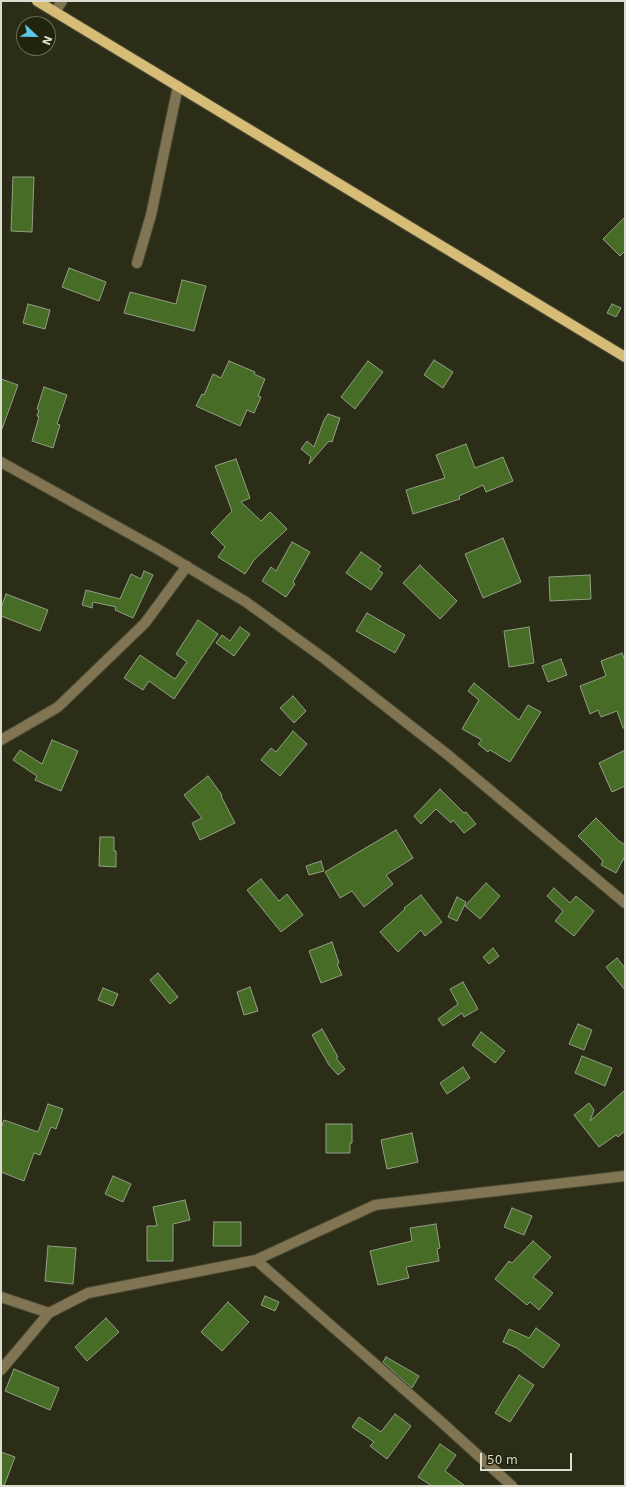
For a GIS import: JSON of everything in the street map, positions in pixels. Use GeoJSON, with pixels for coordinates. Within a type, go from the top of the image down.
{"type":"FeatureCollection","features":[{"type":"Feature","properties":{"kind":"main road"},"geometry":{"type":"LineString","coordinates":[[37,1],[625,357]]}},
{"type":"Feature","properties":{"kind":"street"},"geometry":{"type":"LineString","coordinates":[[55,12],[62,1]]}},
{"type":"Feature","properties":{"kind":"street"},"geometry":{"type":"LineString","coordinates":[[137,263],[151,215],[178,86]]}},
{"type":"Feature","properties":{"kind":"street"},"geometry":{"type":"LineString","coordinates":[[1,462],[187,566],[246,602],[325,659],[448,755],[625,903]]}},
{"type":"Feature","properties":{"kind":"street"},"geometry":{"type":"LineString","coordinates":[[1,740],[58,707],[145,623],[187,566]]}},
{"type":"Feature","properties":{"kind":"street"},"geometry":{"type":"LineString","coordinates":[[1,1370],[49,1313],[88,1293],[256,1260],[375,1205],[625,1176]]}},
{"type":"Feature","properties":{"kind":"street"},"geometry":{"type":"LineString","coordinates":[[256,1260],[438,1419],[512,1486]]}},
{"type":"Feature","properties":{"kind":"street"},"geometry":{"type":"LineString","coordinates":[[1,1297],[49,1313]]}},
{"type":"Feature","properties":{"kind":"building"},"geometry":{"type":"Polygon","coordinates":[[[13,177],[34,177],[32,232],[11,231],[13,177]]]}},
{"type":"Feature","properties":{"kind":"building"},"geometry":{"type":"Polygon","coordinates":[[[625,217],[625,251],[620,256],[603,239],[625,217]]]}},
{"type":"Feature","properties":{"kind":"building"},"geometry":{"type":"Polygon","coordinates":[[[69,268],[106,282],[99,301],[62,287],[69,268]]]}},
{"type":"Feature","properties":{"kind":"building"},"geometry":{"type":"Polygon","coordinates":[[[182,280],[206,286],[194,331],[124,313],[130,292],[176,304],[182,280]]]}},
{"type":"Feature","properties":{"kind":"building"},"geometry":{"type":"Polygon","coordinates":[[[28,304],[50,310],[45,329],[23,323],[28,304]]]}},
{"type":"Feature","properties":{"kind":"building"},"geometry":{"type":"Polygon","coordinates":[[[612,304],[621,308],[616,317],[607,313],[612,304]]]}},
{"type":"Feature","properties":{"kind":"building"},"geometry":{"type":"Polygon","coordinates":[[[434,360],[453,372],[443,388],[424,375],[434,360]]]}},
{"type":"Feature","properties":{"kind":"building"},"geometry":{"type":"Polygon","coordinates":[[[229,361],[255,372],[254,374],[265,379],[258,396],[261,397],[254,413],[247,410],[240,426],[196,406],[202,394],[204,395],[213,374],[221,378],[229,361]]]}},
{"type":"Feature","properties":{"kind":"building"},"geometry":{"type":"Polygon","coordinates":[[[368,361],[383,372],[355,409],[341,397],[368,361]]]}},
{"type":"Feature","properties":{"kind":"building"},"geometry":{"type":"Polygon","coordinates":[[[1,379],[18,385],[2,429],[1,429],[1,379]]]}},
{"type":"Feature","properties":{"kind":"building"},"geometry":{"type":"Polygon","coordinates":[[[44,387],[67,395],[57,424],[60,425],[53,448],[32,441],[39,417],[37,416],[39,410],[37,409],[44,387]]]}},
{"type":"Feature","properties":{"kind":"building"},"geometry":{"type":"Polygon","coordinates":[[[328,414],[340,418],[332,442],[329,441],[309,464],[311,457],[301,449],[307,441],[314,447],[324,420],[328,414]]]}},
{"type":"Feature","properties":{"kind":"building"},"geometry":{"type":"Polygon","coordinates":[[[466,444],[475,468],[503,457],[513,481],[486,492],[483,485],[459,496],[460,499],[413,514],[406,490],[445,478],[436,455],[466,444]]]}},
{"type":"Feature","properties":{"kind":"building"},"geometry":{"type":"Polygon","coordinates":[[[236,459],[250,498],[241,502],[261,521],[270,512],[287,529],[254,560],[245,574],[218,557],[225,547],[211,533],[232,511],[215,466],[236,459]]]}},
{"type":"Feature","properties":{"kind":"building"},"geometry":{"type":"Polygon","coordinates":[[[503,538],[521,582],[483,598],[465,554],[503,538]]]}},
{"type":"Feature","properties":{"kind":"building"},"geometry":{"type":"Polygon","coordinates":[[[292,542],[310,552],[293,582],[295,584],[286,597],[262,581],[271,567],[276,571],[292,542]]]}},
{"type":"Feature","properties":{"kind":"building"},"geometry":{"type":"Polygon","coordinates":[[[361,552],[381,566],[378,570],[383,573],[371,590],[346,573],[361,552]]]}},
{"type":"Feature","properties":{"kind":"building"},"geometry":{"type":"Polygon","coordinates":[[[420,565],[457,601],[440,619],[403,583],[420,565]]]}},
{"type":"Feature","properties":{"kind":"building"},"geometry":{"type":"Polygon","coordinates":[[[144,571],[153,575],[133,618],[115,610],[116,607],[93,602],[92,608],[82,605],[86,590],[120,599],[131,574],[141,579],[144,571]]]}},
{"type":"Feature","properties":{"kind":"building"},"geometry":{"type":"Polygon","coordinates":[[[590,575],[591,599],[550,601],[549,577],[590,575]]]}},
{"type":"Feature","properties":{"kind":"building"},"geometry":{"type":"Polygon","coordinates":[[[6,594],[48,610],[40,631],[1,616],[1,608],[6,594]]]}},
{"type":"Feature","properties":{"kind":"building"},"geometry":{"type":"Polygon","coordinates":[[[367,613],[405,635],[395,653],[356,631],[367,613]]]}},
{"type":"Feature","properties":{"kind":"building"},"geometry":{"type":"Polygon","coordinates":[[[198,620],[218,634],[174,699],[149,681],[143,690],[124,678],[140,655],[175,679],[187,662],[176,654],[198,620]]]}},
{"type":"Feature","properties":{"kind":"building"},"geometry":{"type":"Polygon","coordinates":[[[240,627],[250,634],[234,656],[216,643],[222,635],[230,641],[240,627]]]}},
{"type":"Feature","properties":{"kind":"building"},"geometry":{"type":"Polygon","coordinates":[[[529,627],[534,663],[509,667],[504,631],[529,627]]]}},
{"type":"Feature","properties":{"kind":"building"},"geometry":{"type":"Polygon","coordinates":[[[622,653],[625,661],[625,728],[623,728],[617,711],[601,717],[598,710],[590,714],[580,686],[606,676],[601,661],[622,653]]]}},
{"type":"Feature","properties":{"kind":"building"},"geometry":{"type":"Polygon","coordinates":[[[561,659],[567,675],[548,682],[542,666],[561,659]]]}},
{"type":"Feature","properties":{"kind":"building"},"geometry":{"type":"Polygon","coordinates":[[[474,683],[519,720],[528,705],[541,712],[510,762],[490,750],[488,752],[478,744],[482,740],[462,729],[479,700],[468,691],[474,683]]]}},
{"type":"Feature","properties":{"kind":"building"},"geometry":{"type":"Polygon","coordinates":[[[293,696],[306,711],[294,723],[280,708],[293,696]]]}},
{"type":"Feature","properties":{"kind":"building"},"geometry":{"type":"Polygon","coordinates":[[[293,731],[307,744],[280,776],[261,760],[271,748],[276,752],[293,731]]]}},
{"type":"Feature","properties":{"kind":"building"},"geometry":{"type":"Polygon","coordinates":[[[52,740],[78,751],[61,791],[35,780],[37,776],[13,760],[20,750],[42,764],[52,740]]]}},
{"type":"Feature","properties":{"kind":"building"},"geometry":{"type":"Polygon","coordinates":[[[625,750],[625,786],[612,792],[599,763],[625,750]]]}},
{"type":"Feature","properties":{"kind":"building"},"geometry":{"type":"Polygon","coordinates":[[[208,776],[222,795],[221,796],[235,823],[200,840],[192,823],[202,818],[184,795],[208,776]]]}},
{"type":"Feature","properties":{"kind":"building"},"geometry":{"type":"Polygon","coordinates":[[[440,789],[464,813],[466,812],[476,824],[464,833],[453,820],[451,823],[436,809],[421,824],[414,816],[440,789]]]}},
{"type":"Feature","properties":{"kind":"building"},"geometry":{"type":"Polygon","coordinates":[[[596,818],[625,845],[625,856],[616,873],[601,865],[603,861],[578,836],[596,818]]]}},
{"type":"Feature","properties":{"kind":"building"},"geometry":{"type":"Polygon","coordinates":[[[396,830],[413,858],[386,875],[393,884],[364,907],[352,891],[340,898],[325,872],[396,830]]]}},
{"type":"Feature","properties":{"kind":"building"},"geometry":{"type":"Polygon","coordinates":[[[100,837],[114,837],[116,867],[99,866],[100,837]]]}},
{"type":"Feature","properties":{"kind":"building"},"geometry":{"type":"Polygon","coordinates":[[[321,861],[324,871],[309,875],[306,866],[321,861]]]}},
{"type":"Feature","properties":{"kind":"building"},"geometry":{"type":"Polygon","coordinates":[[[261,879],[279,901],[287,894],[303,915],[281,932],[247,890],[261,879]]]}},
{"type":"Feature","properties":{"kind":"building"},"geometry":{"type":"Polygon","coordinates":[[[486,883],[500,896],[480,919],[465,906],[486,883]]]}},
{"type":"Feature","properties":{"kind":"building"},"geometry":{"type":"Polygon","coordinates":[[[554,888],[570,903],[576,896],[594,911],[574,936],[555,921],[563,911],[547,896],[554,888]]]}},
{"type":"Feature","properties":{"kind":"building"},"geometry":{"type":"Polygon","coordinates":[[[421,895],[442,922],[425,936],[421,930],[398,952],[380,932],[405,909],[404,908],[421,895]]]}},
{"type":"Feature","properties":{"kind":"building"},"geometry":{"type":"Polygon","coordinates":[[[457,897],[466,902],[457,921],[448,917],[457,897]]]}},
{"type":"Feature","properties":{"kind":"building"},"geometry":{"type":"Polygon","coordinates":[[[332,942],[339,963],[337,964],[342,975],[321,983],[309,951],[332,942]]]}},
{"type":"Feature","properties":{"kind":"building"},"geometry":{"type":"Polygon","coordinates":[[[493,948],[499,956],[489,964],[483,957],[493,948]]]}},
{"type":"Feature","properties":{"kind":"building"},"geometry":{"type":"Polygon","coordinates":[[[617,958],[625,968],[625,990],[606,967],[617,958]]]}},
{"type":"Feature","properties":{"kind":"building"},"geometry":{"type":"Polygon","coordinates":[[[158,973],[178,997],[170,1004],[150,980],[158,973]]]}},
{"type":"Feature","properties":{"kind":"building"},"geometry":{"type":"Polygon","coordinates":[[[463,982],[478,1009],[464,1017],[462,1013],[443,1026],[438,1019],[458,1004],[450,989],[463,982]]]}},
{"type":"Feature","properties":{"kind":"building"},"geometry":{"type":"Polygon","coordinates":[[[250,987],[258,1011],[244,1015],[237,992],[250,987]]]}},
{"type":"Feature","properties":{"kind":"building"},"geometry":{"type":"Polygon","coordinates":[[[103,988],[118,994],[113,1006],[98,1000],[103,988]]]}},
{"type":"Feature","properties":{"kind":"building"},"geometry":{"type":"Polygon","coordinates":[[[578,1024],[592,1030],[584,1050],[569,1044],[578,1024]]]}},
{"type":"Feature","properties":{"kind":"building"},"geometry":{"type":"Polygon","coordinates":[[[322,1029],[338,1057],[336,1058],[345,1069],[338,1075],[329,1065],[312,1035],[322,1029]]]}},
{"type":"Feature","properties":{"kind":"building"},"geometry":{"type":"Polygon","coordinates":[[[481,1032],[505,1051],[495,1063],[472,1045],[481,1032]]]}},
{"type":"Feature","properties":{"kind":"building"},"geometry":{"type":"Polygon","coordinates":[[[582,1056],[612,1068],[605,1086],[575,1073],[582,1056]]]}},
{"type":"Feature","properties":{"kind":"building"},"geometry":{"type":"Polygon","coordinates":[[[463,1067],[470,1078],[447,1094],[440,1083],[463,1067]]]}},
{"type":"Feature","properties":{"kind":"building"},"geometry":{"type":"Polygon","coordinates":[[[625,1090],[625,1131],[618,1137],[616,1135],[599,1147],[574,1115],[589,1103],[594,1110],[590,1121],[625,1090]]]}},
{"type":"Feature","properties":{"kind":"building"},"geometry":{"type":"Polygon","coordinates":[[[48,1104],[63,1109],[56,1129],[51,1127],[40,1155],[34,1153],[24,1181],[1,1172],[1,1128],[4,1120],[38,1132],[48,1104]]]}},
{"type":"Feature","properties":{"kind":"building"},"geometry":{"type":"Polygon","coordinates":[[[326,1124],[352,1124],[352,1143],[350,1143],[350,1153],[326,1153],[326,1124]]]}},
{"type":"Feature","properties":{"kind":"building"},"geometry":{"type":"Polygon","coordinates":[[[412,1133],[418,1162],[387,1169],[381,1140],[412,1133]]]}},
{"type":"Feature","properties":{"kind":"building"},"geometry":{"type":"Polygon","coordinates":[[[113,1176],[131,1184],[123,1202],[105,1194],[113,1176]]]}},
{"type":"Feature","properties":{"kind":"building"},"geometry":{"type":"Polygon","coordinates":[[[185,1200],[190,1220],[173,1224],[173,1261],[147,1261],[147,1226],[157,1226],[153,1207],[185,1200]]]}},
{"type":"Feature","properties":{"kind":"building"},"geometry":{"type":"Polygon","coordinates":[[[512,1208],[532,1216],[524,1235],[504,1227],[512,1208]]]}},
{"type":"Feature","properties":{"kind":"building"},"geometry":{"type":"Polygon","coordinates":[[[214,1222],[241,1222],[241,1246],[213,1246],[214,1222]]]}},
{"type":"Feature","properties":{"kind":"building"},"geometry":{"type":"Polygon","coordinates":[[[436,1224],[440,1248],[437,1249],[439,1261],[406,1267],[409,1278],[378,1285],[370,1251],[412,1241],[410,1228],[436,1224]]]}},
{"type":"Feature","properties":{"kind":"building"},"geometry":{"type":"Polygon","coordinates":[[[533,1241],[551,1257],[533,1277],[553,1293],[539,1310],[530,1302],[527,1305],[495,1279],[509,1261],[512,1263],[533,1241]]]}},
{"type":"Feature","properties":{"kind":"building"},"geometry":{"type":"Polygon","coordinates":[[[48,1246],[76,1248],[73,1284],[45,1281],[48,1246]]]}},
{"type":"Feature","properties":{"kind":"building"},"geometry":{"type":"Polygon","coordinates":[[[265,1296],[279,1302],[275,1311],[261,1305],[265,1296]]]}},
{"type":"Feature","properties":{"kind":"building"},"geometry":{"type":"Polygon","coordinates":[[[228,1302],[249,1322],[222,1351],[201,1332],[228,1302]]]}},
{"type":"Feature","properties":{"kind":"building"},"geometry":{"type":"Polygon","coordinates":[[[106,1318],[119,1332],[87,1361],[75,1347],[106,1318]]]}},
{"type":"Feature","properties":{"kind":"building"},"geometry":{"type":"Polygon","coordinates":[[[536,1328],[560,1345],[543,1368],[517,1348],[503,1342],[509,1329],[529,1338],[536,1328]]]}},
{"type":"Feature","properties":{"kind":"building"},"geometry":{"type":"Polygon","coordinates":[[[386,1357],[419,1376],[412,1388],[383,1362],[386,1357]]]}},
{"type":"Feature","properties":{"kind":"building"},"geometry":{"type":"Polygon","coordinates":[[[14,1369],[59,1388],[50,1410],[5,1391],[14,1369]]]}},
{"type":"Feature","properties":{"kind":"building"},"geometry":{"type":"Polygon","coordinates":[[[519,1375],[534,1385],[510,1422],[495,1413],[519,1375]]]}},
{"type":"Feature","properties":{"kind":"building"},"geometry":{"type":"Polygon","coordinates":[[[395,1414],[411,1426],[387,1459],[370,1446],[374,1442],[352,1427],[359,1417],[381,1432],[395,1414]]]}},
{"type":"Feature","properties":{"kind":"building"},"geometry":{"type":"Polygon","coordinates":[[[440,1444],[456,1455],[445,1471],[465,1486],[432,1486],[418,1477],[440,1444]]]}},
{"type":"Feature","properties":{"kind":"building"},"geometry":{"type":"Polygon","coordinates":[[[1,1452],[15,1457],[4,1486],[1,1486],[1,1452]]]}}]}
